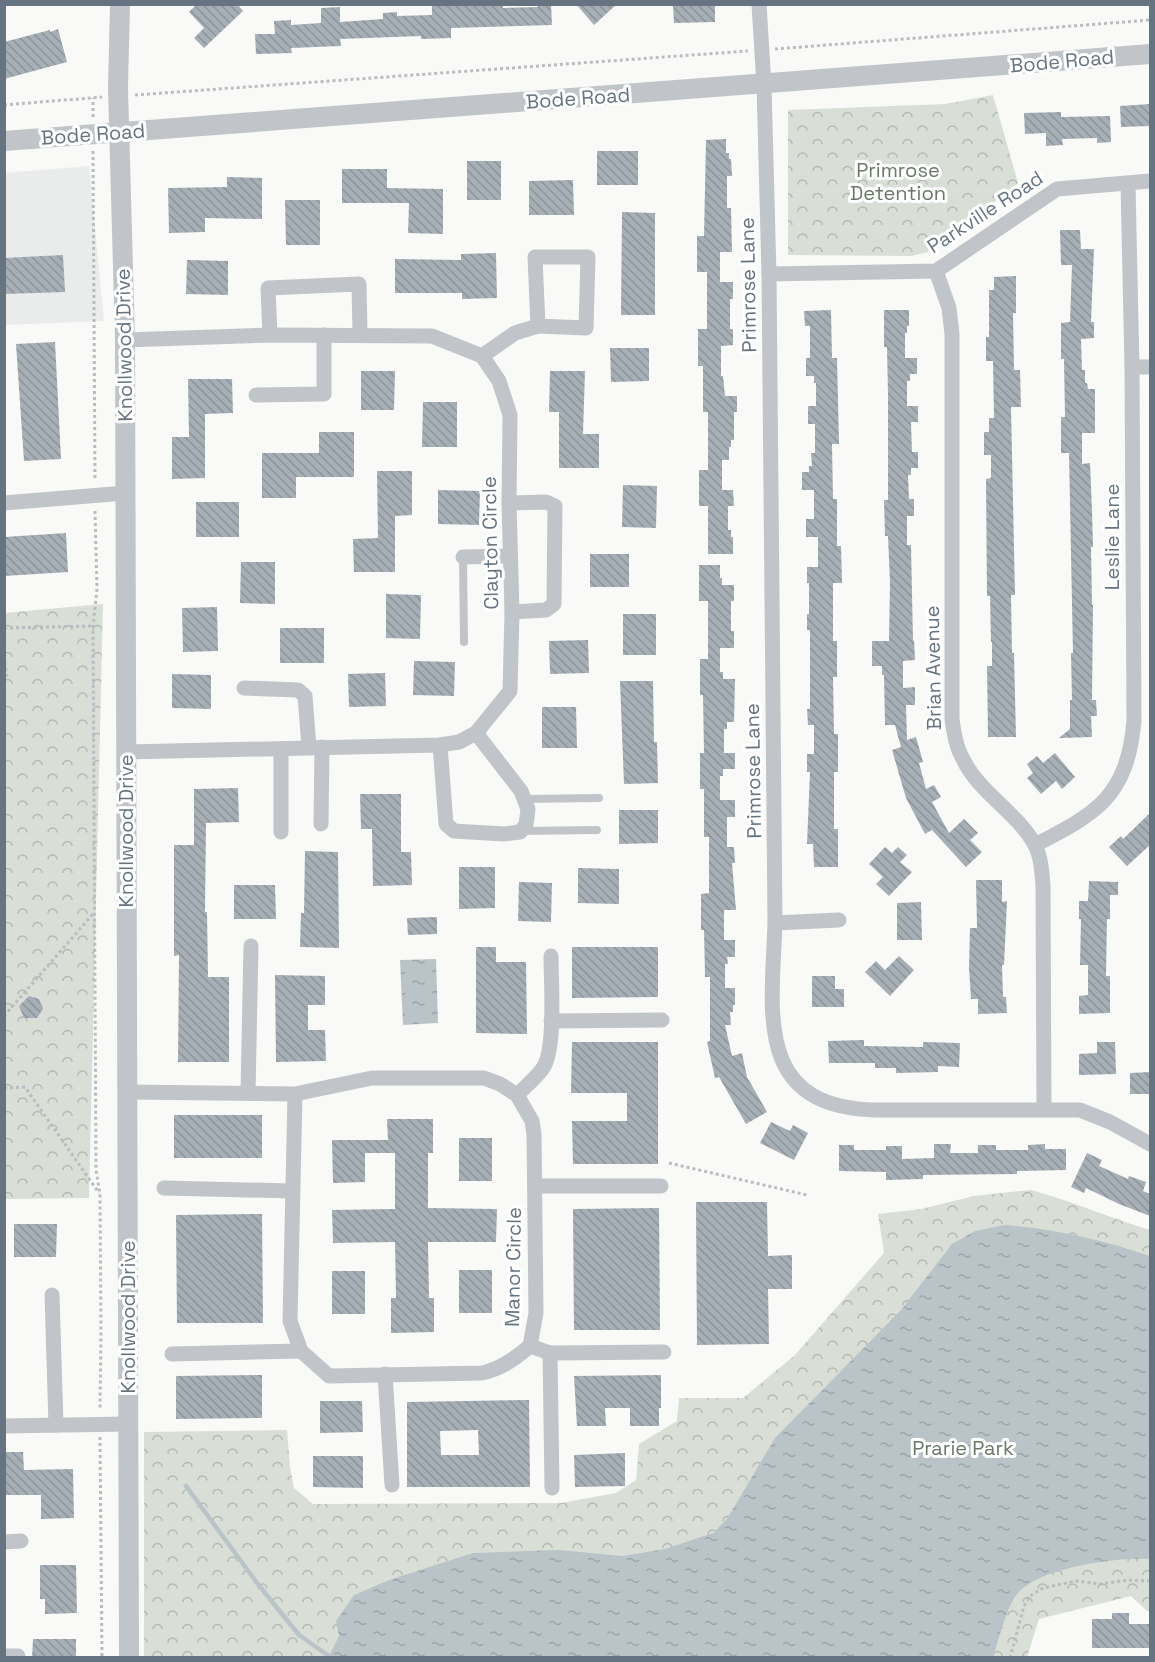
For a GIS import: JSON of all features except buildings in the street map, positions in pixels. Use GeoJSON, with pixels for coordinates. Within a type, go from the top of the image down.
{"type":"FeatureCollection","features":[{"type":"Feature","properties":{"kind":"street","name":"Knollwood Drive"},"geometry":{"type":"LineString","coordinates":[[120,4],[118,88],[125,340],[129,1658]]}},
{"type":"Feature","properties":{"kind":"street","name":"Primrose Lane"},"geometry":{"type":"LineString","coordinates":[[759,4],[770,274],[775,923],[772,1018],[775,1041],[788,1070],[804,1089],[833,1104],[859,1109],[1044,1108],[1088,1112],[1150,1144]]}},
{"type":"Feature","properties":{"kind":"street","name":"Bode Road"},"geometry":{"type":"LineString","coordinates":[[4,141],[1150,54]]}},
{"type":"Feature","properties":{"kind":"street","name":"Parkville Road"},"geometry":{"type":"LineString","coordinates":[[770,274],[936,271],[1057,189],[1150,181]]}},
{"type":"Feature","properties":{"kind":"street","name":"Leslie Lane"},"geometry":{"type":"LineString","coordinates":[[1035,845],[1077,824],[1098,807],[1113,790],[1123,772],[1132,739],[1134,722],[1132,367],[1128,184]]}},
{"type":"Feature","properties":{"kind":"street"},"geometry":{"type":"LineString","coordinates":[[125,340],[270,335],[432,336],[482,356],[514,333],[538,326],[586,328],[588,257],[535,257],[538,326]]}},
{"type":"Feature","properties":{"kind":"street","name":"Brian Avenue"},"geometry":{"type":"LineString","coordinates":[[936,271],[949,308],[952,334],[952,719],[954,735],[962,759],[969,770],[1035,845],[1042,870],[1044,1108]]}},
{"type":"Feature","properties":{"kind":"street"},"geometry":{"type":"LineString","coordinates":[[270,335],[268,288],[359,284],[360,334]]}},
{"type":"Feature","properties":{"kind":"street"},"geometry":{"type":"LineString","coordinates":[[256,395],[324,394],[324,335]]}},
{"type":"Feature","properties":{"kind":"street","name":"Clayton Circle"},"geometry":{"type":"LineString","coordinates":[[126,752],[440,745],[459,742],[476,733],[510,691],[512,612],[509,502],[510,416],[499,381],[482,356]]}},
{"type":"Feature","properties":{"kind":"street"},"geometry":{"type":"LineString","coordinates":[[1132,367],[1150,367]]}},
{"type":"Feature","properties":{"kind":"street"},"geometry":{"type":"LineString","coordinates":[[4,503],[125,493]]}},
{"type":"Feature","properties":{"kind":"street"},"geometry":{"type":"LineString","coordinates":[[509,502],[546,502],[555,506],[554,604],[546,610],[512,612]]}},
{"type":"Feature","properties":{"kind":"street"},"geometry":{"type":"LineString","coordinates":[[463,557],[510,556]]}},
{"type":"Feature","properties":{"kind":"street"},"geometry":{"type":"LineString","coordinates":[[244,688],[298,690],[304,696],[316,747],[321,824]]}},
{"type":"Feature","properties":{"kind":"street"},"geometry":{"type":"LineString","coordinates":[[440,745],[446,824],[454,831],[504,834],[520,831],[526,825],[528,809],[521,791],[476,733]]}},
{"type":"Feature","properties":{"kind":"street"},"geometry":{"type":"LineString","coordinates":[[281,749],[281,832]]}},
{"type":"Feature","properties":{"kind":"street"},"geometry":{"type":"LineString","coordinates":[[775,923],[839,920]]}},
{"type":"Feature","properties":{"kind":"street"},"geometry":{"type":"LineString","coordinates":[[248,1093],[251,946]]}},
{"type":"Feature","properties":{"kind":"street"},"geometry":{"type":"LineString","coordinates":[[127,1092],[295,1094],[372,1078],[484,1078],[500,1084],[517,1095],[543,1067],[548,1057],[551,1022],[551,956]]}},
{"type":"Feature","properties":{"kind":"street"},"geometry":{"type":"LineString","coordinates":[[551,1022],[662,1020]]}},
{"type":"Feature","properties":{"kind":"street","name":"Manor Circle"},"geometry":{"type":"LineString","coordinates":[[295,1094],[290,1322],[301,1351],[328,1376],[482,1373],[493,1371],[508,1363],[530,1346],[536,1313],[532,1121],[517,1095]]}},
{"type":"Feature","properties":{"kind":"street"},"geometry":{"type":"LineString","coordinates":[[535,1186],[662,1186]]}},
{"type":"Feature","properties":{"kind":"street"},"geometry":{"type":"LineString","coordinates":[[164,1188],[292,1191]]}},
{"type":"Feature","properties":{"kind":"street"},"geometry":{"type":"LineString","coordinates":[[52,1295],[56,1425]]}},
{"type":"Feature","properties":{"kind":"street"},"geometry":{"type":"LineString","coordinates":[[530,1346],[550,1353],[664,1352]]}},
{"type":"Feature","properties":{"kind":"street"},"geometry":{"type":"LineString","coordinates":[[172,1354],[301,1351]]}},
{"type":"Feature","properties":{"kind":"street"},"geometry":{"type":"LineString","coordinates":[[550,1353],[552,1488]]}},
{"type":"Feature","properties":{"kind":"street"},"geometry":{"type":"LineString","coordinates":[[385,1374],[392,1485]]}},
{"type":"Feature","properties":{"kind":"street"},"geometry":{"type":"LineString","coordinates":[[4,1426],[128,1424]]}},
{"type":"Feature","properties":{"kind":"street"},"geometry":{"type":"LineString","coordinates":[[4,1542],[21,1541]]}},
{"type":"Feature","properties":{"kind":"lane"},"geometry":{"type":"LineString","coordinates":[[463,557],[464,642]]}},
{"type":"Feature","properties":{"kind":"lane"},"geometry":{"type":"LineString","coordinates":[[524,799],[598,798]]}},
{"type":"Feature","properties":{"kind":"lane"},"geometry":{"type":"LineString","coordinates":[[520,831],[597,830]]}},
{"type":"Feature","properties":{"kind":"path"},"geometry":{"type":"LineString","coordinates":[[138,94],[1150,20]]}},
{"type":"Feature","properties":{"kind":"path"},"geometry":{"type":"LineString","coordinates":[[4,105],[95,98],[93,106]]}},
{"type":"Feature","properties":{"kind":"path"},"geometry":{"type":"LineString","coordinates":[[4,1088],[25,1087],[100,1194],[96,1170],[94,912],[93,626],[97,589],[93,159]]}},
{"type":"Feature","properties":{"kind":"path"},"geometry":{"type":"LineString","coordinates":[[4,628],[93,626]]}},
{"type":"Feature","properties":{"kind":"path"},"geometry":{"type":"LineString","coordinates":[[4,656],[7,678]]}},
{"type":"Feature","properties":{"kind":"path"},"geometry":{"type":"LineString","coordinates":[[4,1016],[94,912]]}},
{"type":"Feature","properties":{"kind":"path"},"geometry":{"type":"LineString","coordinates":[[669,1163],[807,1195]]}},
{"type":"Feature","properties":{"kind":"path"},"geometry":{"type":"LineString","coordinates":[[1010,1658],[1024,1606],[1030,1596],[1043,1588],[1076,1581],[1100,1584],[1129,1580],[1150,1581]]}},
{"type":"Feature","properties":{"kind":"shaded area"},"geometry":{"type":"Polygon","coordinates":[[[89,166],[104,321],[5,325],[4,173],[89,166]]]}},
{"type":"Feature","properties":{"kind":"green space","name":"Primrose Detention"},"geometry":{"type":"Polygon","coordinates":[[[993,95],[1018,183],[943,243],[928,252],[911,256],[788,255],[788,110],[945,104],[993,95]]]}},
{"type":"Feature","properties":{"kind":"green space"},"geometry":{"type":"Polygon","coordinates":[[[103,604],[89,1198],[5,1199],[4,613],[103,604]]]}},
{"type":"Feature","properties":{"kind":"green space","name":"Prarie Park"},"geometry":{"type":"Polygon","coordinates":[[[1031,1190],[1150,1230],[1150,1611],[1147,1611],[1131,1596],[1039,1619],[1027,1657],[144,1657],[144,1432],[287,1430],[294,1488],[313,1504],[561,1503],[616,1493],[636,1480],[639,1444],[677,1421],[679,1398],[743,1398],[795,1355],[884,1253],[878,1214],[921,1209],[974,1196],[1031,1190]]]}},
{"type":"Feature","properties":{"kind":"water"},"geometry":{"type":"Polygon","coordinates":[[[436,959],[438,1023],[403,1025],[400,960],[436,959]]]}},
{"type":"Feature","properties":{"kind":"water","name":"Prarie Park"},"geometry":{"type":"Polygon","coordinates":[[[1005,1225],[1079,1236],[1150,1256],[1150,1559],[1080,1565],[1043,1576],[1029,1584],[1018,1593],[1010,1607],[993,1657],[330,1658],[339,1636],[336,1621],[354,1595],[392,1579],[473,1553],[558,1550],[623,1556],[665,1549],[713,1533],[727,1519],[775,1438],[901,1310],[952,1244],[975,1231],[1005,1225]]]}},
{"type":"Feature","properties":{"kind":"waterway"},"geometry":{"type":"LineString","coordinates":[[186,1486],[257,1583],[299,1635],[329,1656]]}}]}
